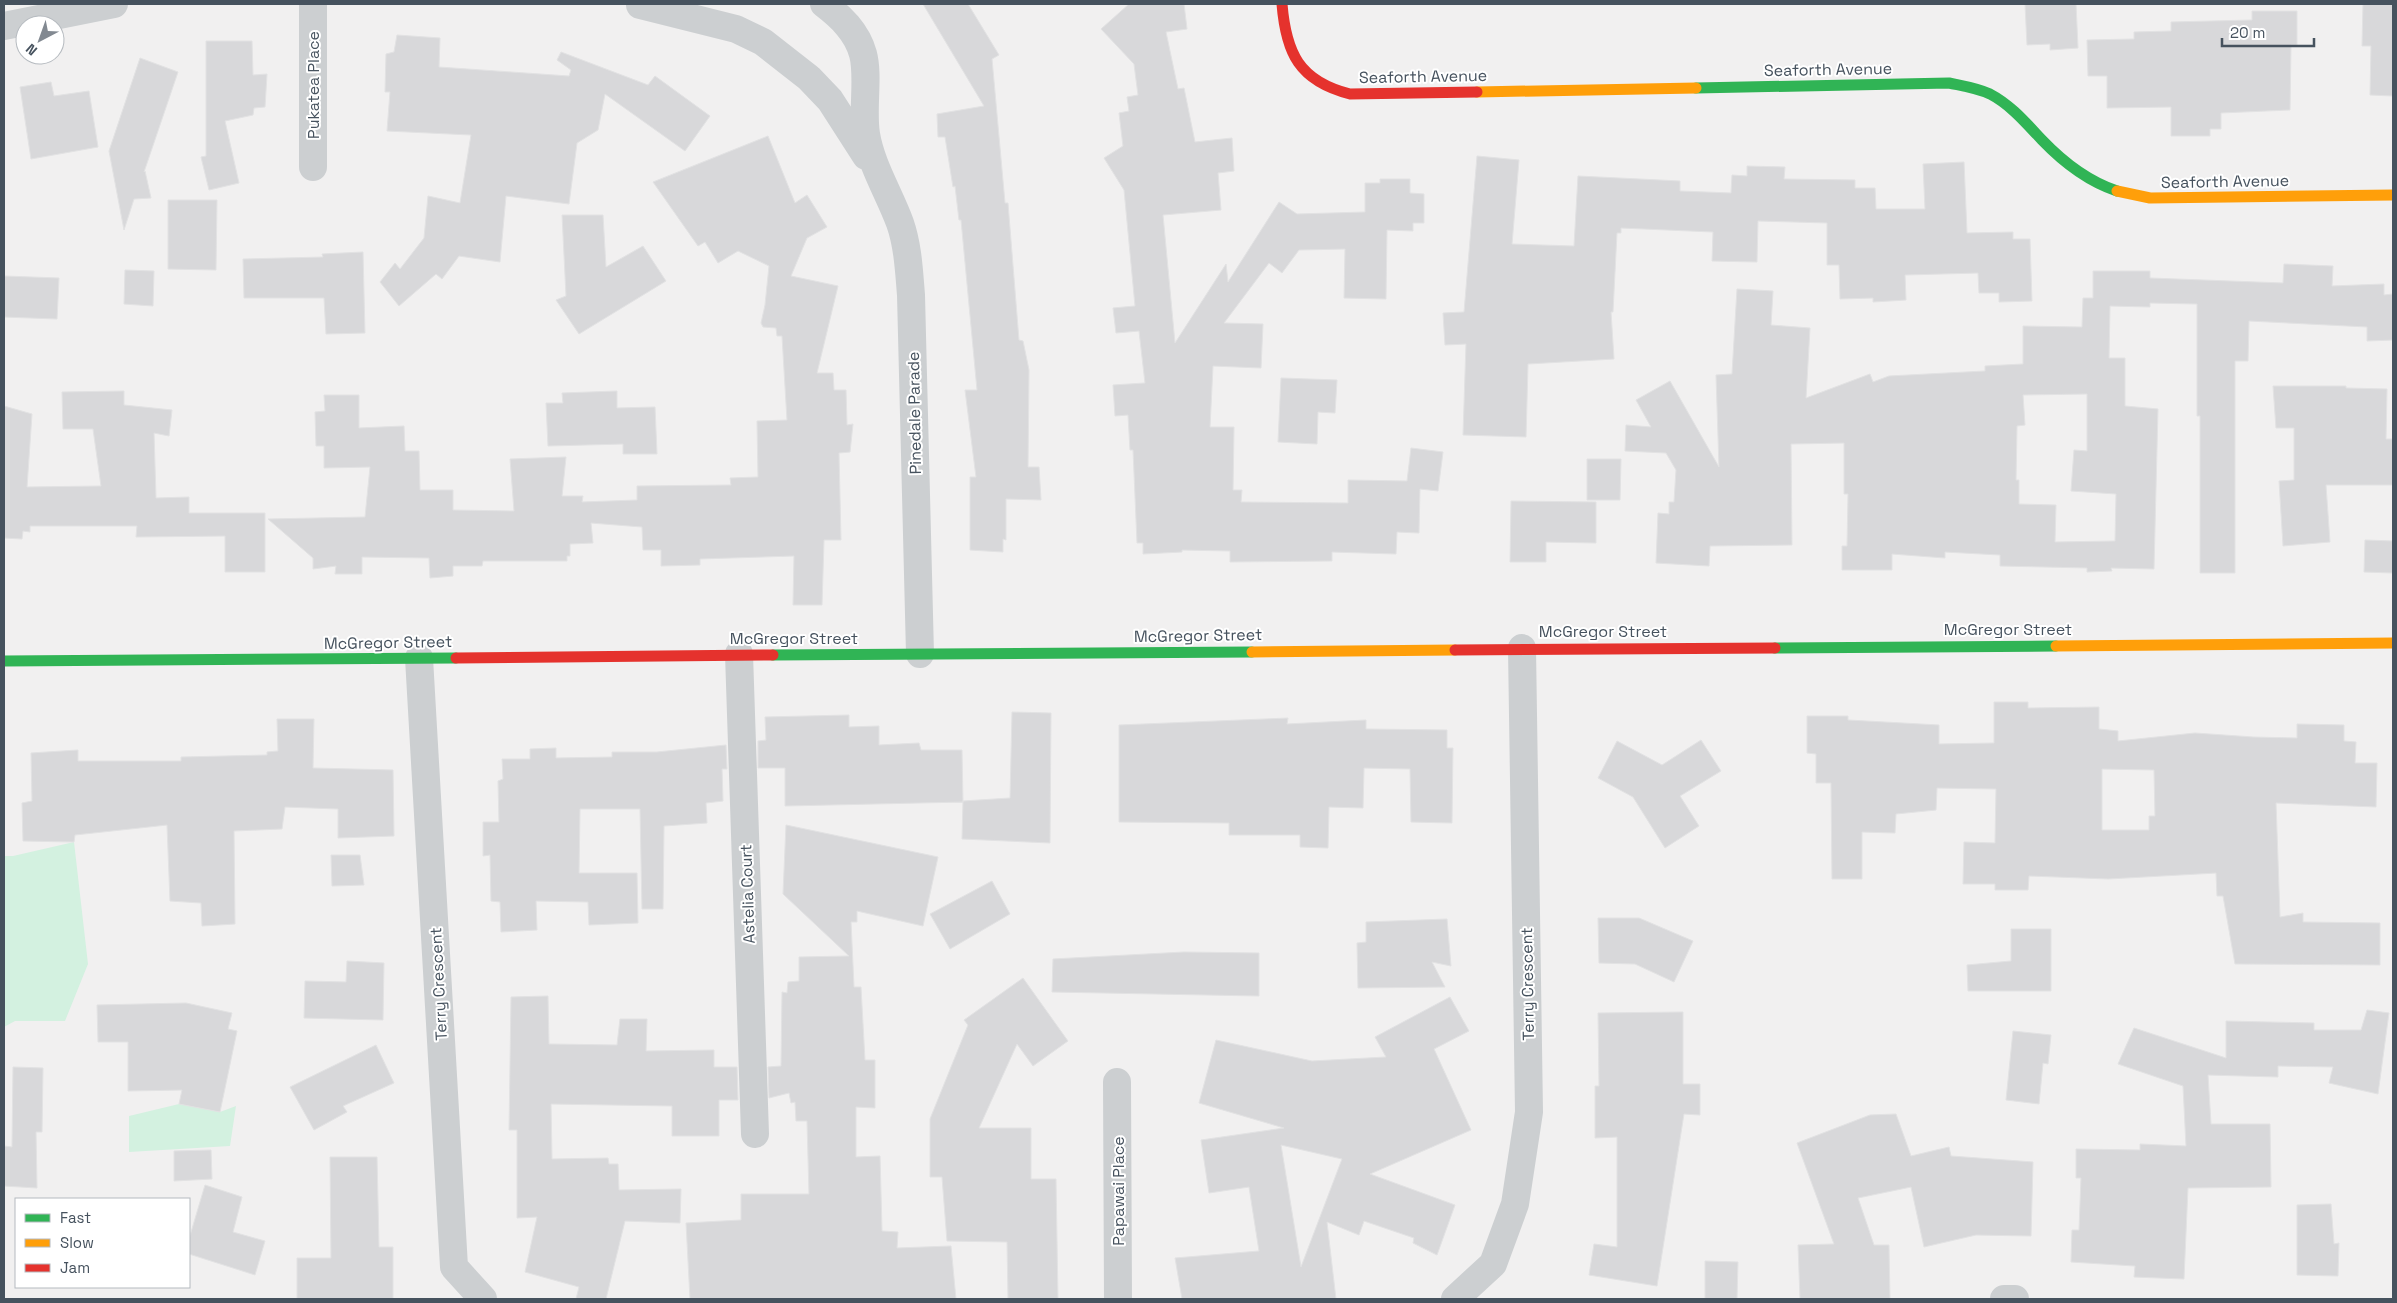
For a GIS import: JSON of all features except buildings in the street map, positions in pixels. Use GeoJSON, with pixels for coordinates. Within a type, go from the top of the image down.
{"type":"FeatureCollection","features":[{"type":"Feature","properties":{"kind":"street"},"geometry":{"type":"LineString","coordinates":[[4,26],[114,4]]}},
{"type":"Feature","properties":{"kind":"street","name":"Pukatea Place"},"geometry":{"type":"LineString","coordinates":[[313,4],[313,167]]}},
{"type":"Feature","properties":{"kind":"street","name":"Pinedale Parade"},"geometry":{"type":"LineString","coordinates":[[637,4],[705,4]]}},
{"type":"Feature","properties":{"kind":"street","name":"Pinedale Parade"},"geometry":{"type":"LineString","coordinates":[[637,4],[736,29],[763,42],[809,78],[830,100],[879,176]]}},
{"type":"Feature","properties":{"kind":"street","name":"Pinedale Parade"},"geometry":{"type":"LineString","coordinates":[[824,4],[839,16],[853,33],[863,54],[866,72],[864,91],[866,134],[879,176],[900,224],[908,257],[911,294],[920,654]]}},
{"type":"Feature","properties":{"kind":"street","name":"Seaforth Avenue"},"geometry":{"type":"LineString","coordinates":[[1282,4],[1287,43],[1292,56],[1312,77],[1324,86],[1350,94],[1949,83],[1974,87],[1998,98],[2013,109],[2072,168],[2110,189],[2131,196],[2150,198],[2393,195]]}},
{"type":"Feature","properties":{"kind":"street","name":"McGregor Street"},"geometry":{"type":"LineString","coordinates":[[4,661],[1522,648],[2393,643]]}},
{"type":"Feature","properties":{"kind":"street","name":"Terry Crescent"},"geometry":{"type":"LineString","coordinates":[[1455,1299],[1493,1264],[1515,1204],[1529,1112],[1521,694],[1522,648]]}},
{"type":"Feature","properties":{"kind":"street","name":"Astelia Court"},"geometry":{"type":"LineString","coordinates":[[739,654],[755,1134]]}},
{"type":"Feature","properties":{"kind":"street","name":"Terry Crescent"},"geometry":{"type":"LineString","coordinates":[[419,658],[454,1267],[483,1299]]}},
{"type":"Feature","properties":{"kind":"street","name":"Papawai Place"},"geometry":{"type":"LineString","coordinates":[[1117,1082],[1118,1299]]}},
{"type":"Feature","properties":{"kind":"street"},"geometry":{"type":"LineString","coordinates":[[2004,1299],[2015,1299]]}},
{"type":"Feature","properties":{"kind":"green space"},"geometry":{"type":"Polygon","coordinates":[[[74,842],[88,964],[65,1021],[15,1021],[4,1027],[4,856],[13,856],[74,842]]]}},
{"type":"Feature","properties":{"kind":"green space"},"geometry":{"type":"Polygon","coordinates":[[[179,1104],[220,1112],[236,1106],[230,1146],[129,1152],[129,1116],[179,1104]]]}},
{"type":"Feature","properties":{"kind":"traffic: fast"},"geometry":{"type":"LineString","coordinates":[[1696,88],[1949,83],[1970,87],[1990,94],[2005,103],[2067,164],[2086,177],[2117,191]]}},
{"type":"Feature","properties":{"kind":"traffic: fast"},"geometry":{"type":"LineString","coordinates":[[1775,648],[2056,646]]}},
{"type":"Feature","properties":{"kind":"traffic: fast"},"geometry":{"type":"LineString","coordinates":[[773,655],[1252,652]]}},
{"type":"Feature","properties":{"kind":"traffic: fast"},"geometry":{"type":"LineString","coordinates":[[4,661],[456,658]]}},
{"type":"Feature","properties":{"kind":"traffic: slow"},"geometry":{"type":"LineString","coordinates":[[1477,92],[1696,88]]}},
{"type":"Feature","properties":{"kind":"traffic: slow"},"geometry":{"type":"LineString","coordinates":[[2117,191],[2150,198],[2393,195]]}},
{"type":"Feature","properties":{"kind":"traffic: slow"},"geometry":{"type":"LineString","coordinates":[[2056,646],[2393,643]]}},
{"type":"Feature","properties":{"kind":"traffic: slow"},"geometry":{"type":"LineString","coordinates":[[1252,652],[1455,650]]}},
{"type":"Feature","properties":{"kind":"traffic: jam"},"geometry":{"type":"LineString","coordinates":[[1282,4],[1287,37],[1298,62],[1307,73],[1333,88],[1350,94],[1477,92]]}},
{"type":"Feature","properties":{"kind":"traffic: jam"},"geometry":{"type":"LineString","coordinates":[[1455,650],[1775,648]]}},
{"type":"Feature","properties":{"kind":"traffic: jam"},"geometry":{"type":"LineString","coordinates":[[456,658],[773,655]]}}]}
